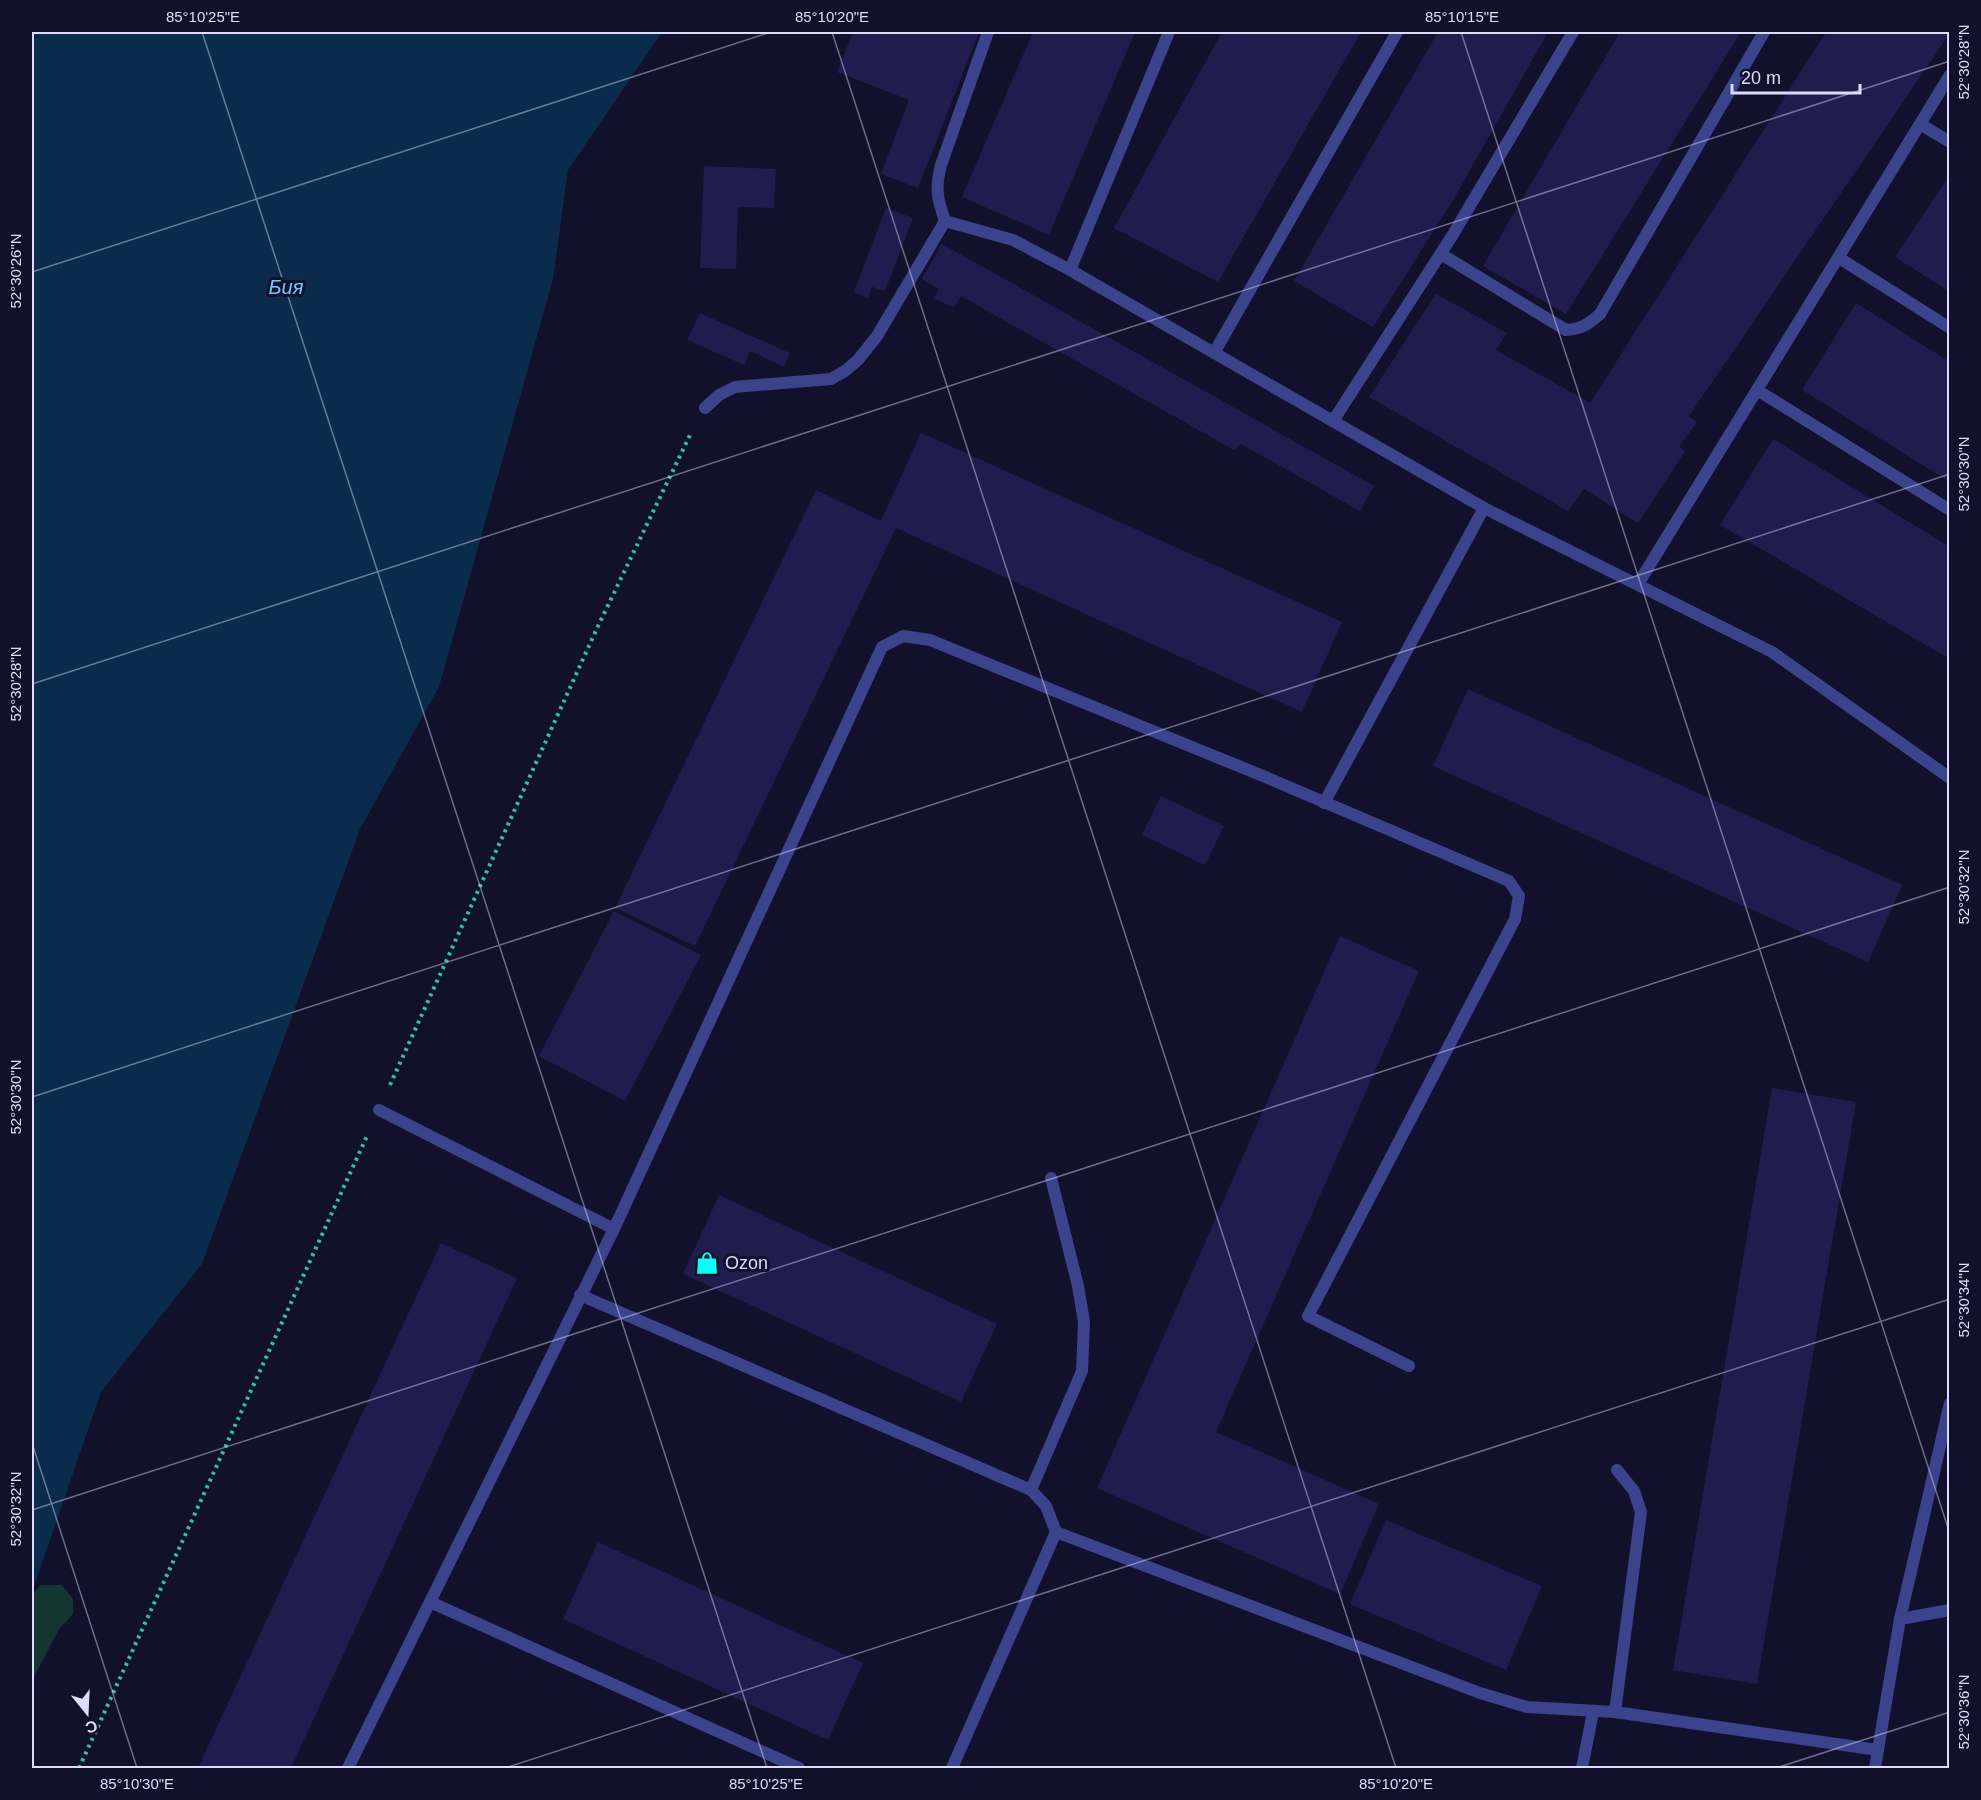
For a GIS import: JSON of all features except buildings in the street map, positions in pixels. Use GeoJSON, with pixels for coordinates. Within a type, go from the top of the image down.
{"type":"FeatureCollection","features":[{"type":"Feature","properties":{"kind":"street"},"geometry":{"type":"LineString","coordinates":[[945,220],[938,202],[936,184],[988,32]]}},
{"type":"Feature","properties":{"kind":"street"},"geometry":{"type":"LineString","coordinates":[[1070,270],[1169,32]]}},
{"type":"Feature","properties":{"kind":"street"},"geometry":{"type":"LineString","coordinates":[[1214,353],[1397,32]]}},
{"type":"Feature","properties":{"kind":"street"},"geometry":{"type":"LineString","coordinates":[[1334,421],[1441,254],[1573,32]]}},
{"type":"Feature","properties":{"kind":"street"},"geometry":{"type":"LineString","coordinates":[[1441,254],[1566,330],[1578,329],[1590,323],[1600,314],[1764,32]]}},
{"type":"Feature","properties":{"kind":"street"},"geometry":{"type":"LineString","coordinates":[[1638,584],[1950,75]]}},
{"type":"Feature","properties":{"kind":"street"},"geometry":{"type":"LineString","coordinates":[[1920,124],[1950,142]]}},
{"type":"Feature","properties":{"kind":"street"},"geometry":{"type":"LineString","coordinates":[[945,220],[1013,240],[1070,270],[1484,507],[1772,652],[1950,778]]}},
{"type":"Feature","properties":{"kind":"street"},"geometry":{"type":"LineString","coordinates":[[705,408],[718,395],[735,387],[831,380],[845,371],[858,360],[877,336],[945,220]]}},
{"type":"Feature","properties":{"kind":"street"},"geometry":{"type":"LineString","coordinates":[[1839,258],[1950,328]]}},
{"type":"Feature","properties":{"kind":"street"},"geometry":{"type":"LineString","coordinates":[[1757,390],[1950,510]]}},
{"type":"Feature","properties":{"kind":"street"},"geometry":{"type":"LineString","coordinates":[[1324,803],[1484,507]]}},
{"type":"Feature","properties":{"kind":"street"},"geometry":{"type":"LineString","coordinates":[[348,1768],[614,1229],[882,647],[903,636],[930,640],[1509,881],[1519,896],[1515,919],[1308,1316],[1409,1366]]}},
{"type":"Feature","properties":{"kind":"street"},"geometry":{"type":"LineString","coordinates":[[379,1110],[614,1229]]}},
{"type":"Feature","properties":{"kind":"street"},"geometry":{"type":"LineString","coordinates":[[1032,1490],[1082,1371],[1084,1322],[1078,1286],[1051,1178]]}},
{"type":"Feature","properties":{"kind":"street"},"geometry":{"type":"LineString","coordinates":[[580,1295],[1032,1490],[1046,1506],[1056,1532],[952,1768]]}},
{"type":"Feature","properties":{"kind":"street"},"geometry":{"type":"LineString","coordinates":[[1875,1768],[1900,1619],[1950,1403]]}},
{"type":"Feature","properties":{"kind":"street"},"geometry":{"type":"LineString","coordinates":[[1615,1712],[1641,1512],[1634,1491],[1617,1470]]}},
{"type":"Feature","properties":{"kind":"street"},"geometry":{"type":"LineString","coordinates":[[1056,1532],[1480,1693],[1527,1707],[1615,1712],[1878,1750]]}},
{"type":"Feature","properties":{"kind":"street"},"geometry":{"type":"LineString","coordinates":[[430,1602],[799,1768]]}},
{"type":"Feature","properties":{"kind":"street"},"geometry":{"type":"LineString","coordinates":[[1900,1619],[1950,1610]]}},
{"type":"Feature","properties":{"kind":"street"},"geometry":{"type":"LineString","coordinates":[[1582,1768],[1593,1712]]}},
{"type":"Feature","properties":{"kind":"green space"},"geometry":{"type":"Polygon","coordinates":[[[41,1585],[62,1585],[73,1599],[73,1614],[59,1629],[32,1681],[32,1594],[41,1585]]]}},
{"type":"Feature","properties":{"kind":"water","name":"Бия"},"geometry":{"type":"Polygon","coordinates":[[[32,32],[662,32],[568,170],[553,279],[439,687],[360,829],[202,1264],[101,1392],[32,1592],[32,32]]]}},
{"type":"Feature","properties":{"kind":"place","name":"Ozon"},"geometry":{"type":"Point","coordinates":[707,1263]}}]}
